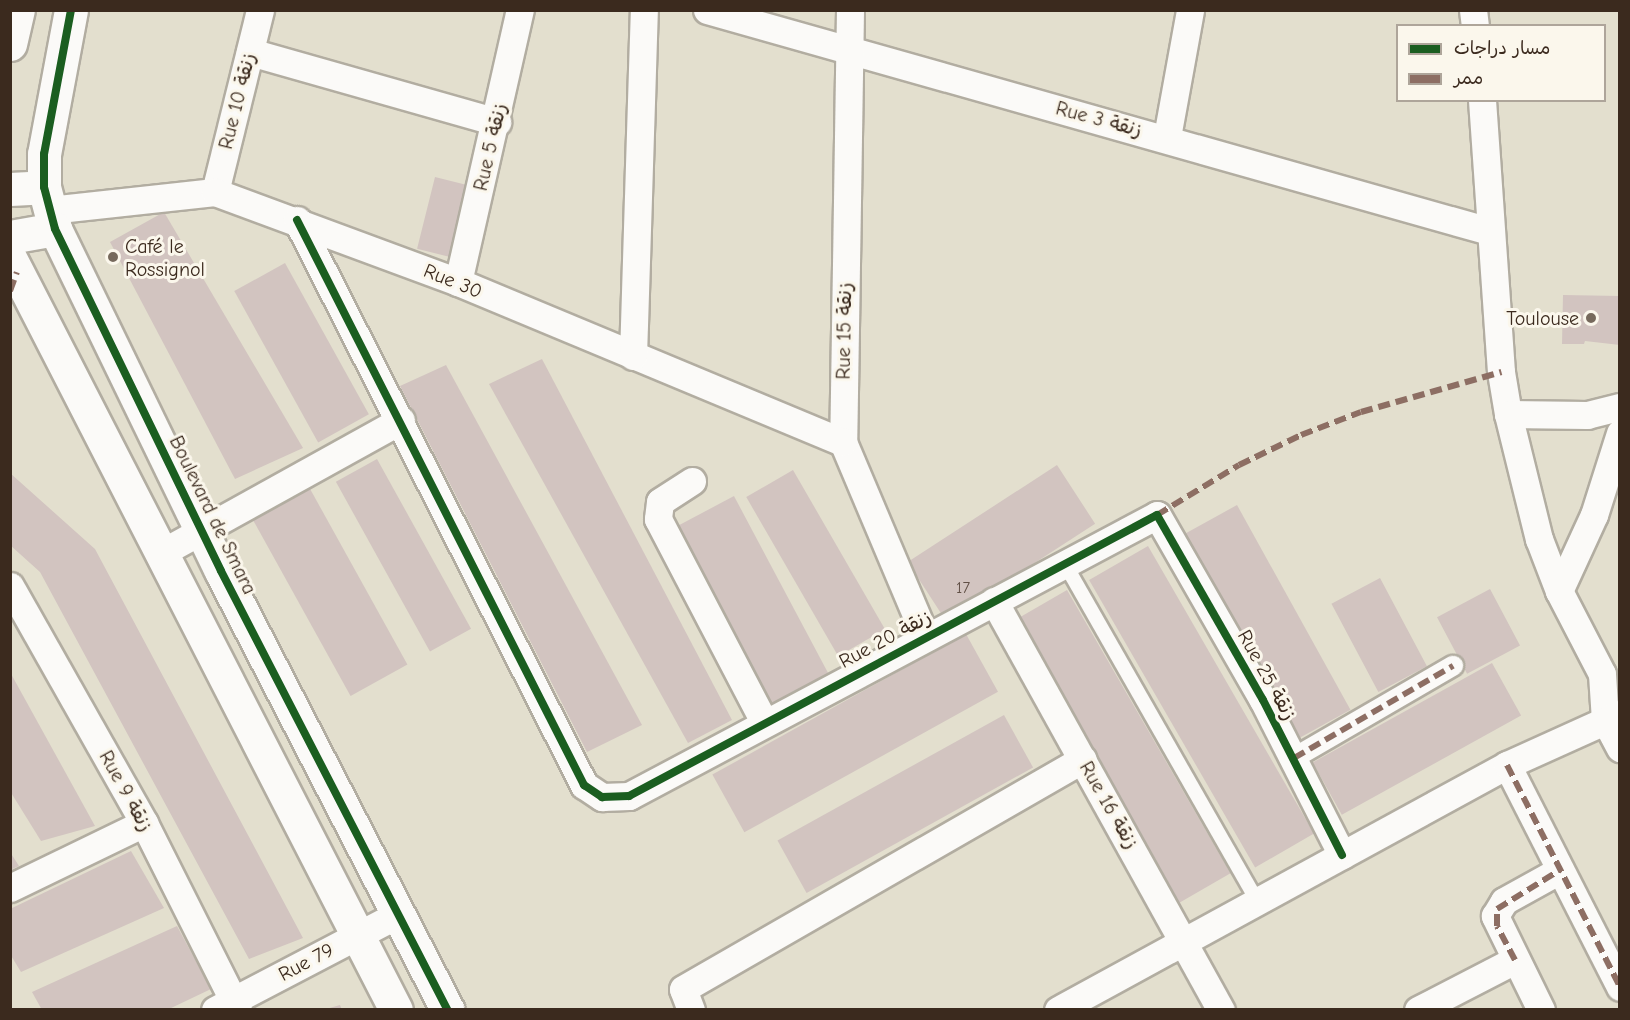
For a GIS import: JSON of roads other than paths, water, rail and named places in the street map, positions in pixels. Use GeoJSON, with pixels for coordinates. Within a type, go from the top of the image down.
{"type":"FeatureCollection","features":[{"type":"Feature","properties":{"kind":"street"},"geometry":{"type":"LineString","coordinates":[[11,43],[18,10]]}},
{"type":"Feature","properties":{"kind":"street"},"geometry":{"type":"LineString","coordinates":[[49,208],[51,107],[71,10]]}},
{"type":"Feature","properties":{"kind":"street","name":"Rue 10 زنقة"},"geometry":{"type":"LineString","coordinates":[[215,192],[260,10]]}},
{"type":"Feature","properties":{"kind":"street","name":"Rue 5 زنقة"},"geometry":{"type":"LineString","coordinates":[[458,282],[497,122],[520,10]]}},
{"type":"Feature","properties":{"kind":"street"},"geometry":{"type":"LineString","coordinates":[[633,356],[644,10]]}},
{"type":"Feature","properties":{"kind":"street","name":"Rue 3 زنقة"},"geometry":{"type":"LineString","coordinates":[[707,10],[847,52],[1167,137],[1489,231]]}},
{"type":"Feature","properties":{"kind":"street","name":"Rue 15 زنقة"},"geometry":{"type":"LineString","coordinates":[[850,10],[847,52],[843,442],[925,636]]}},
{"type":"Feature","properties":{"kind":"street"},"geometry":{"type":"LineString","coordinates":[[1167,137],[1190,10]]}},
{"type":"Feature","properties":{"kind":"street"},"geometry":{"type":"LineString","coordinates":[[250,51],[497,122]]}},
{"type":"Feature","properties":{"kind":"street"},"geometry":{"type":"LineString","coordinates":[[1482,102],[1489,231],[1508,414],[1526,499],[1559,591],[1611,679],[1612,717],[1620,748]]}},
{"type":"Feature","properties":{"kind":"street"},"geometry":{"type":"LineString","coordinates":[[10,189],[49,208]]}},
{"type":"Feature","properties":{"kind":"street","name":"Rue 30"},"geometry":{"type":"LineString","coordinates":[[49,208],[215,192],[297,220],[458,282],[843,442]]}},
{"type":"Feature","properties":{"kind":"street"},"geometry":{"type":"LineString","coordinates":[[10,237],[49,208]]}},
{"type":"Feature","properties":{"kind":"street","name":"Boulevard de Smara"},"geometry":{"type":"LineString","coordinates":[[49,208],[201,529],[397,915],[448,1010]]}},
{"type":"Feature","properties":{"kind":"street"},"geometry":{"type":"LineString","coordinates":[[163,552],[401,420],[297,220]]}},
{"type":"Feature","properties":{"kind":"street"},"geometry":{"type":"LineString","coordinates":[[13,274],[163,552],[396,1010]]}},
{"type":"Feature","properties":{"kind":"street"},"geometry":{"type":"LineString","coordinates":[[1508,414],[1587,415],[1620,407]]}},
{"type":"Feature","properties":{"kind":"street","name":"Rue 20 زنقة"},"geometry":{"type":"LineString","coordinates":[[401,420],[584,785],[602,797],[630,796],[925,636],[1157,515]]}},
{"type":"Feature","properties":{"kind":"street"},"geometry":{"type":"LineString","coordinates":[[1559,591],[1594,515],[1620,434]]}},
{"type":"Feature","properties":{"kind":"street"},"geometry":{"type":"LineString","coordinates":[[692,481],[660,502],[658,519],[764,722]]}},
{"type":"Feature","properties":{"kind":"street","name":"Rue 25 زنقة"},"geometry":{"type":"LineString","coordinates":[[1157,515],[1294,758],[1342,855]]}},
{"type":"Feature","properties":{"kind":"street","name":"Rue 9 زنقة"},"geometry":{"type":"LineString","coordinates":[[10,586],[144,823],[229,1006]]}},
{"type":"Feature","properties":{"kind":"street","name":"Rue 16 زنقة"},"geometry":{"type":"LineString","coordinates":[[994,602],[1221,1010]]}},
{"type":"Feature","properties":{"kind":"street"},"geometry":{"type":"LineString","coordinates":[[1294,758],[1453,666]]}},
{"type":"Feature","properties":{"kind":"street"},"geometry":{"type":"LineString","coordinates":[[1058,1010],[1182,939],[1257,901],[1507,765],[1612,717]]}},
{"type":"Feature","properties":{"kind":"street"},"geometry":{"type":"LineString","coordinates":[[691,1010],[683,989],[1083,759]]}},
{"type":"Feature","properties":{"kind":"street"},"geometry":{"type":"LineString","coordinates":[[1507,765],[1620,987]]}},
{"type":"Feature","properties":{"kind":"street"},"geometry":{"type":"LineString","coordinates":[[10,888],[144,823]]}},
{"type":"Feature","properties":{"kind":"street"},"geometry":{"type":"LineString","coordinates":[[1541,1010],[1497,926],[1497,909],[1560,870]]}},
{"type":"Feature","properties":{"kind":"street","name":"Rue 79"},"geometry":{"type":"LineString","coordinates":[[229,1006],[397,915]]}},
{"type":"Feature","properties":{"kind":"street"},"geometry":{"type":"LineString","coordinates":[[1418,1010],[1515,960]]}},
{"type":"Feature","properties":{"kind":"lane"},"geometry":{"type":"LineString","coordinates":[[1065,564],[1257,901]]}},
{"type":"Feature","properties":{"kind":"place","name":"Café le Rossignol"},"geometry":{"type":"Point","coordinates":[113,257]}},
{"type":"Feature","properties":{"kind":"place","name":"Toulouse"},"geometry":{"type":"Point","coordinates":[1591,318]}}]}
